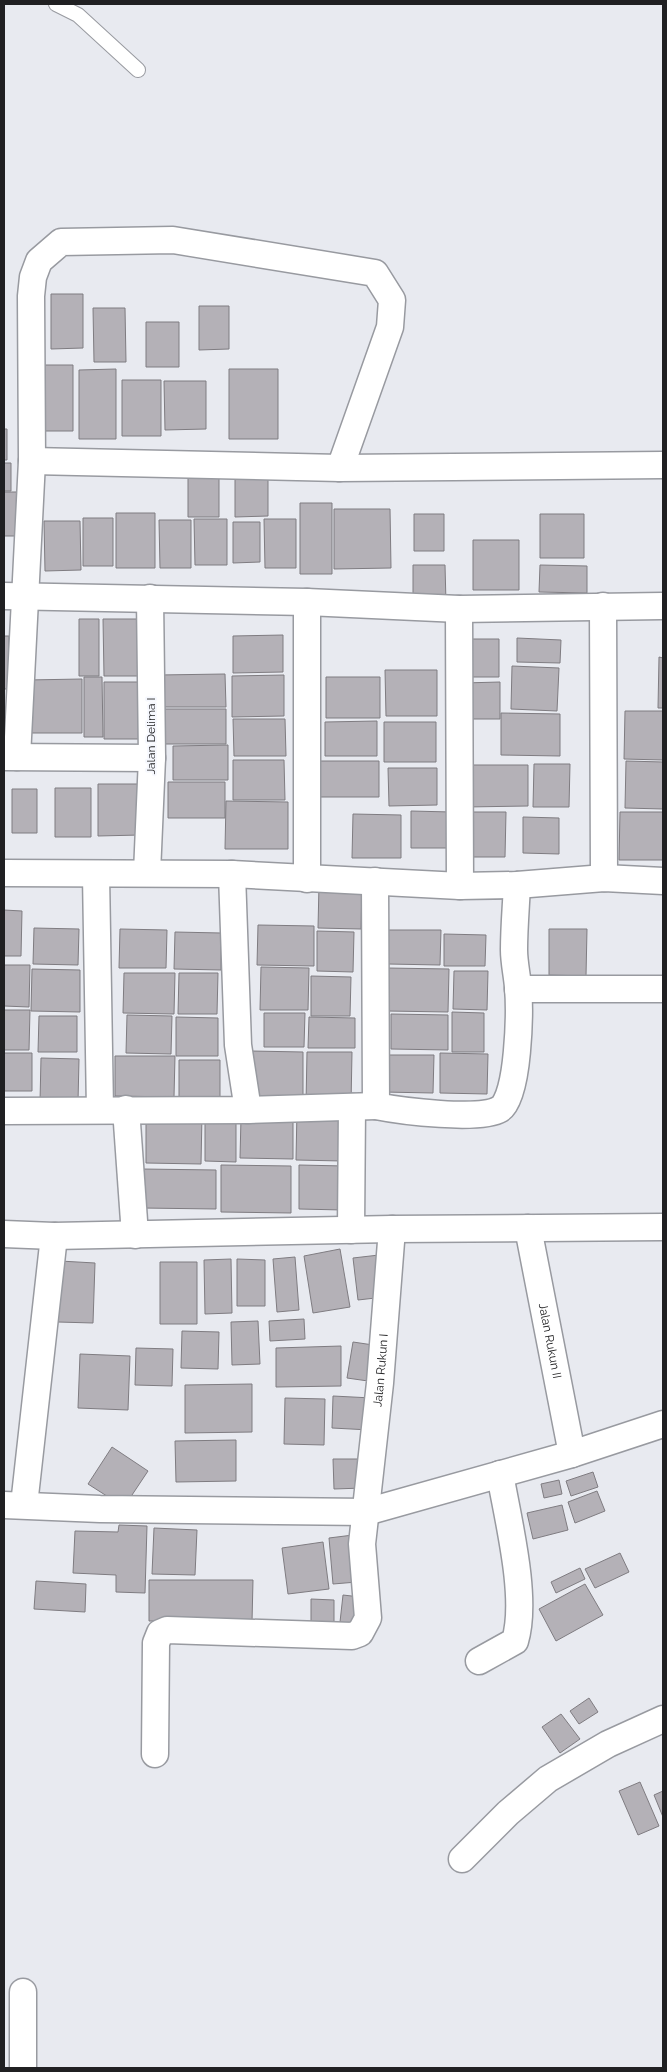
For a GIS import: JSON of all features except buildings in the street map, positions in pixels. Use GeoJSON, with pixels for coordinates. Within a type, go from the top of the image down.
{"type":"FeatureCollection","features":[{"type":"Feature","properties":{"kind":"street"},"geometry":{"type":"LineString","coordinates":[[152,758],[10,757],[14,596],[32,460],[31,296],[33,277],[39,261],[61,242],[173,240],[375,273],[392,300],[390,327],[340,468]]}},
{"type":"Feature","properties":{"kind":"street"},"geometry":{"type":"LineString","coordinates":[[32,460],[340,468],[663,465]]}},
{"type":"Feature","properties":{"kind":"street"},"geometry":{"type":"LineString","coordinates":[[14,596],[307,602],[459,609],[663,606]]}},
{"type":"Feature","properties":{"kind":"street","name":"Jalan Delima I"},"geometry":{"type":"LineString","coordinates":[[147,873],[152,758],[150,598]]}},
{"type":"Feature","properties":{"kind":"street"},"geometry":{"type":"LineString","coordinates":[[307,602],[307,878]]}},
{"type":"Feature","properties":{"kind":"street"},"geometry":{"type":"LineString","coordinates":[[603,606],[604,878]]}},
{"type":"Feature","properties":{"kind":"street"},"geometry":{"type":"LineString","coordinates":[[459,609],[460,886]]}},
{"type":"Feature","properties":{"kind":"street"},"geometry":{"type":"LineString","coordinates":[[4,872],[96,875],[147,873],[232,874],[460,886],[517,885],[604,878],[663,880]]}},
{"type":"Feature","properties":{"kind":"street"},"geometry":{"type":"LineString","coordinates":[[232,874],[238,1045],[248,1110]]}},
{"type":"Feature","properties":{"kind":"street"},"geometry":{"type":"LineString","coordinates":[[96,875],[100,1110]]}},
{"type":"Feature","properties":{"kind":"street"},"geometry":{"type":"LineString","coordinates":[[351,1230],[364,1106],[375,882]]}},
{"type":"Feature","properties":{"kind":"street"},"geometry":{"type":"LineString","coordinates":[[4,1112],[126,1109],[248,1110],[364,1106],[476,1115],[498,1110],[505,1104],[515,1074],[518,989],[514,951],[517,885]]}},
{"type":"Feature","properties":{"kind":"street"},"geometry":{"type":"LineString","coordinates":[[518,989],[663,989]]}},
{"type":"Feature","properties":{"kind":"street"},"geometry":{"type":"LineString","coordinates":[[126,1109],[134,1234]]}},
{"type":"Feature","properties":{"kind":"street"},"geometry":{"type":"LineString","coordinates":[[4,1234],[54,1236],[392,1229],[663,1227]]}},
{"type":"Feature","properties":{"kind":"street","name":"Jalan Rukun II"},"geometry":{"type":"LineString","coordinates":[[528,1228],[572,1454]]}},
{"type":"Feature","properties":{"kind":"street","name":"Jalan Rukun I"},"geometry":{"type":"LineString","coordinates":[[155,1754],[156,1643],[160,1633],[167,1630],[352,1636],[360,1633],[368,1618],[362,1544],[380,1383],[392,1229]]}},
{"type":"Feature","properties":{"kind":"street"},"geometry":{"type":"LineString","coordinates":[[54,1236],[14,1505],[100,1509],[366,1512],[572,1454],[663,1425]]}},
{"type":"Feature","properties":{"kind":"street"},"geometry":{"type":"LineString","coordinates":[[479,1661],[515,1641],[520,1624],[520,1598],[500,1474]]}},
{"type":"Feature","properties":{"kind":"street"},"geometry":{"type":"LineString","coordinates":[[462,1859],[508,1813],[548,1779],[608,1744],[663,1719]]}},
{"type":"Feature","properties":{"kind":"street"},"geometry":{"type":"LineString","coordinates":[[22,1992],[23,2068]]}},
{"type":"Feature","properties":{"kind":"lane"},"geometry":{"type":"LineString","coordinates":[[56,4],[78,16],[138,70]]}}]}
